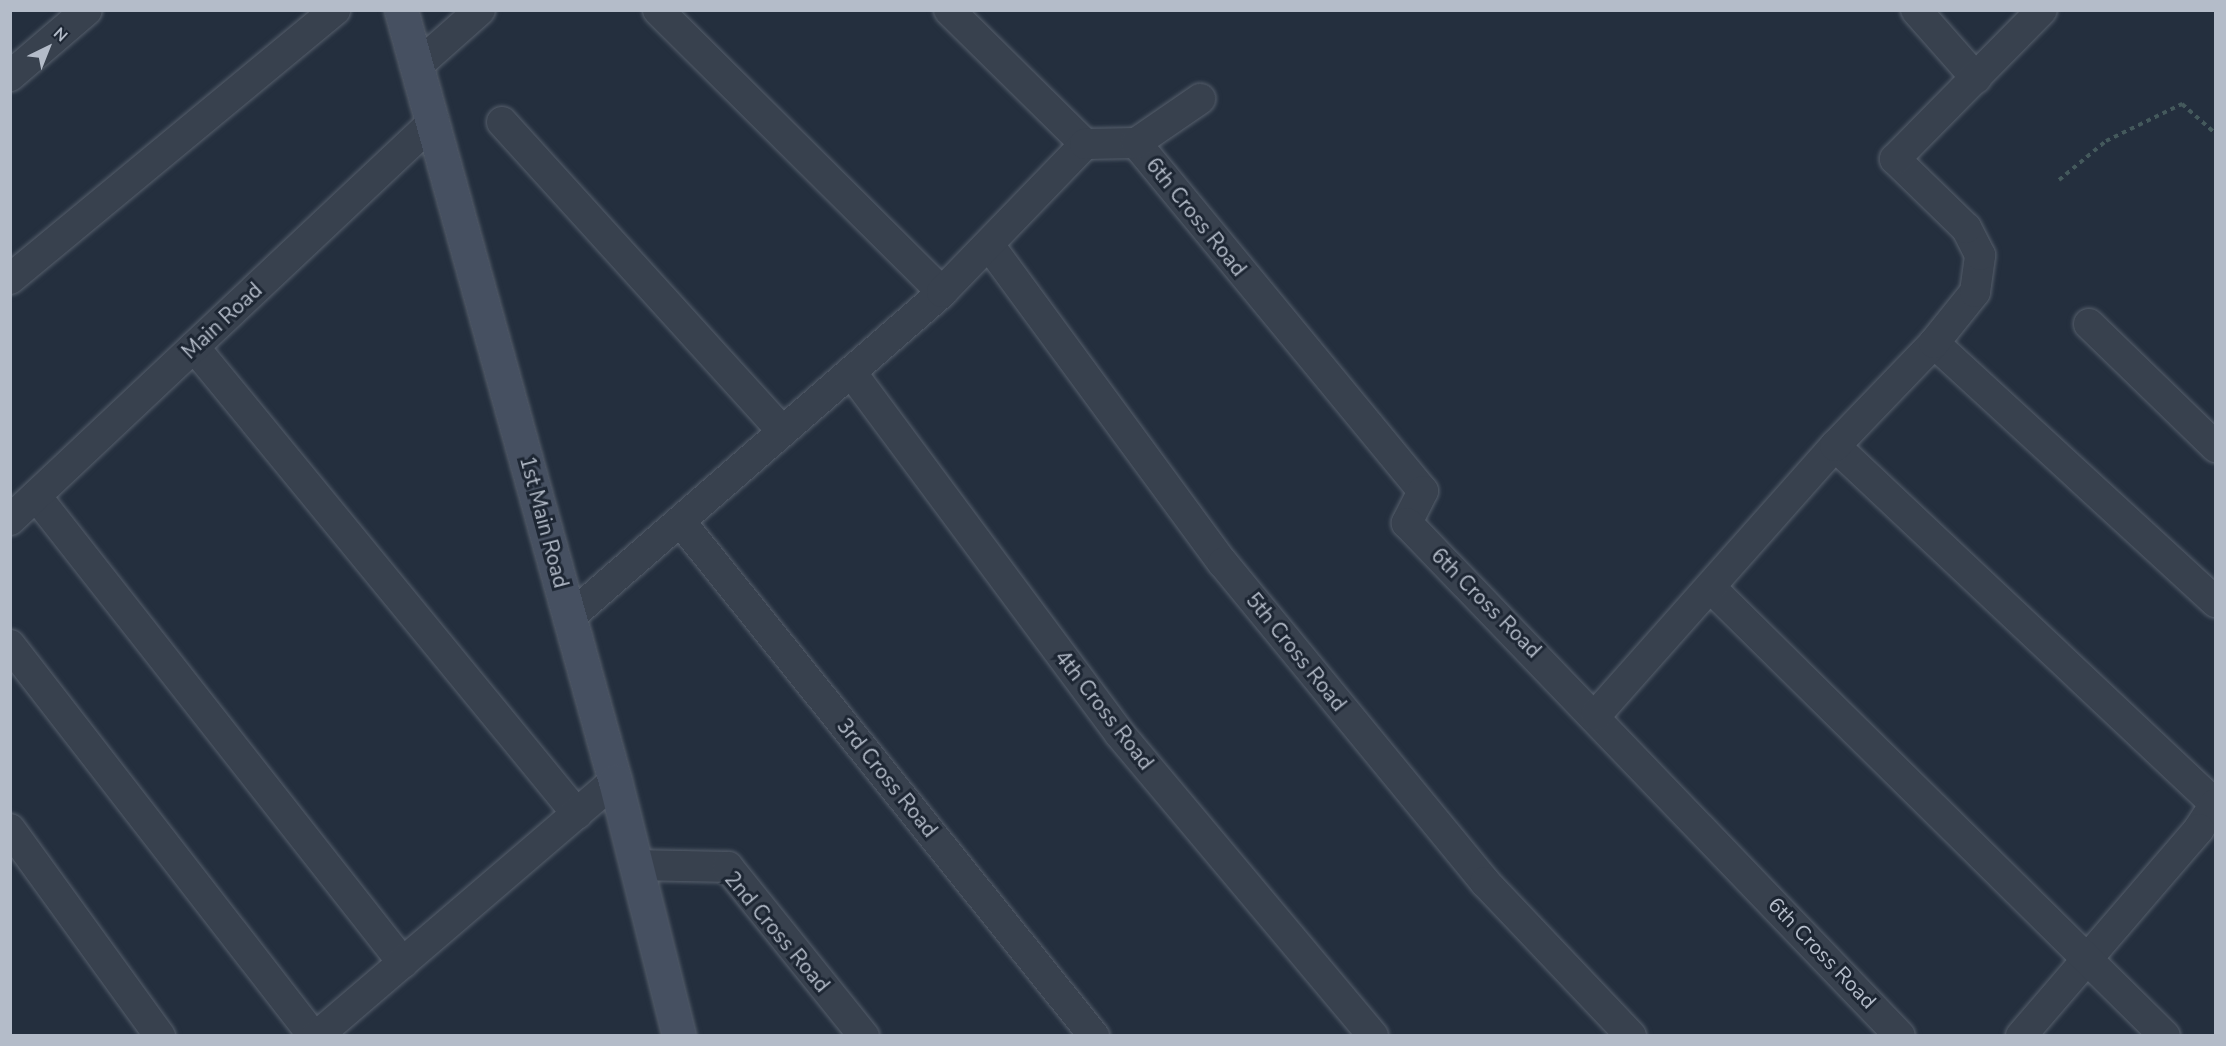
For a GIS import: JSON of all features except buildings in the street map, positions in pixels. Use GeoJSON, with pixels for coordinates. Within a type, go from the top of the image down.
{"type":"FeatureCollection","features":[{"type":"Feature","properties":{"kind":"street"},"geometry":{"type":"LineString","coordinates":[[10,76],[87,10]]}},
{"type":"Feature","properties":{"kind":"street"},"geometry":{"type":"LineString","coordinates":[[10,279],[335,10]]}},
{"type":"Feature","properties":{"kind":"street","name":"1st Main Road"},"geometry":{"type":"LineString","coordinates":[[401,10],[434,121],[615,781],[679,1035]]}},
{"type":"Feature","properties":{"kind":"street"},"geometry":{"type":"LineString","coordinates":[[418,65],[480,10]]}},
{"type":"Feature","properties":{"kind":"street"},"geometry":{"type":"LineString","coordinates":[[657,10],[942,292]]}},
{"type":"Feature","properties":{"kind":"street"},"geometry":{"type":"LineString","coordinates":[[949,10],[1085,144]]}},
{"type":"Feature","properties":{"kind":"street"},"geometry":{"type":"LineString","coordinates":[[1916,10],[1976,78]]}},
{"type":"Feature","properties":{"kind":"street"},"geometry":{"type":"LineString","coordinates":[[1596,715],[1712,589],[1835,446],[1934,343],[1974,292],[1980,255],[1966,228],[1895,159],[2042,10]]}},
{"type":"Feature","properties":{"kind":"street"},"geometry":{"type":"LineString","coordinates":[[570,617],[942,292],[1085,144],[1136,143],[1200,99]]}},
{"type":"Feature","properties":{"kind":"street","name":"Main Road"},"geometry":{"type":"LineString","coordinates":[[10,520],[434,121]]}},
{"type":"Feature","properties":{"kind":"street"},"geometry":{"type":"LineString","coordinates":[[502,122],[782,431]]}},
{"type":"Feature","properties":{"kind":"street","name":"6th Cross Road"},"geometry":{"type":"LineString","coordinates":[[1136,143],[1424,491],[1407,523],[1596,715],[1900,1035]]}},
{"type":"Feature","properties":{"kind":"street","name":"5th Cross Road"},"geometry":{"type":"LineString","coordinates":[[989,245],[1223,563],[1485,882],[1631,1035]]}},
{"type":"Feature","properties":{"kind":"street"},"geometry":{"type":"LineString","coordinates":[[2089,324],[2216,447]]}},
{"type":"Feature","properties":{"kind":"street"},"geometry":{"type":"LineString","coordinates":[[1934,343],[2216,602]]}},
{"type":"Feature","properties":{"kind":"street"},"geometry":{"type":"LineString","coordinates":[[194,347],[577,814]]}},
{"type":"Feature","properties":{"kind":"street","name":"4th Cross Road"},"geometry":{"type":"LineString","coordinates":[[851,372],[1119,733],[1373,1035]]}},
{"type":"Feature","properties":{"kind":"street"},"geometry":{"type":"LineString","coordinates":[[1835,446],[2216,804],[2207,837],[2087,956],[2020,1035]]}},
{"type":"Feature","properties":{"kind":"street"},"geometry":{"type":"LineString","coordinates":[[36,496],[403,963]]}},
{"type":"Feature","properties":{"kind":"street","name":"3rd Cross Road"},"geometry":{"type":"LineString","coordinates":[[680,521],[1094,1035]]}},
{"type":"Feature","properties":{"kind":"street"},"geometry":{"type":"LineString","coordinates":[[1712,589],[2087,956],[2164,1035]]}},
{"type":"Feature","properties":{"kind":"street"},"geometry":{"type":"LineString","coordinates":[[10,645],[315,1035],[403,963],[615,781]]}},
{"type":"Feature","properties":{"kind":"street"},"geometry":{"type":"LineString","coordinates":[[10,829],[160,1035]]}},
{"type":"Feature","properties":{"kind":"street","name":"2nd Cross Road"},"geometry":{"type":"LineString","coordinates":[[636,865],[728,867],[864,1035]]}},
{"type":"Feature","properties":{"kind":"path"},"geometry":{"type":"LineString","coordinates":[[2059,180],[2106,141],[2182,104],[2216,134]]}}]}
